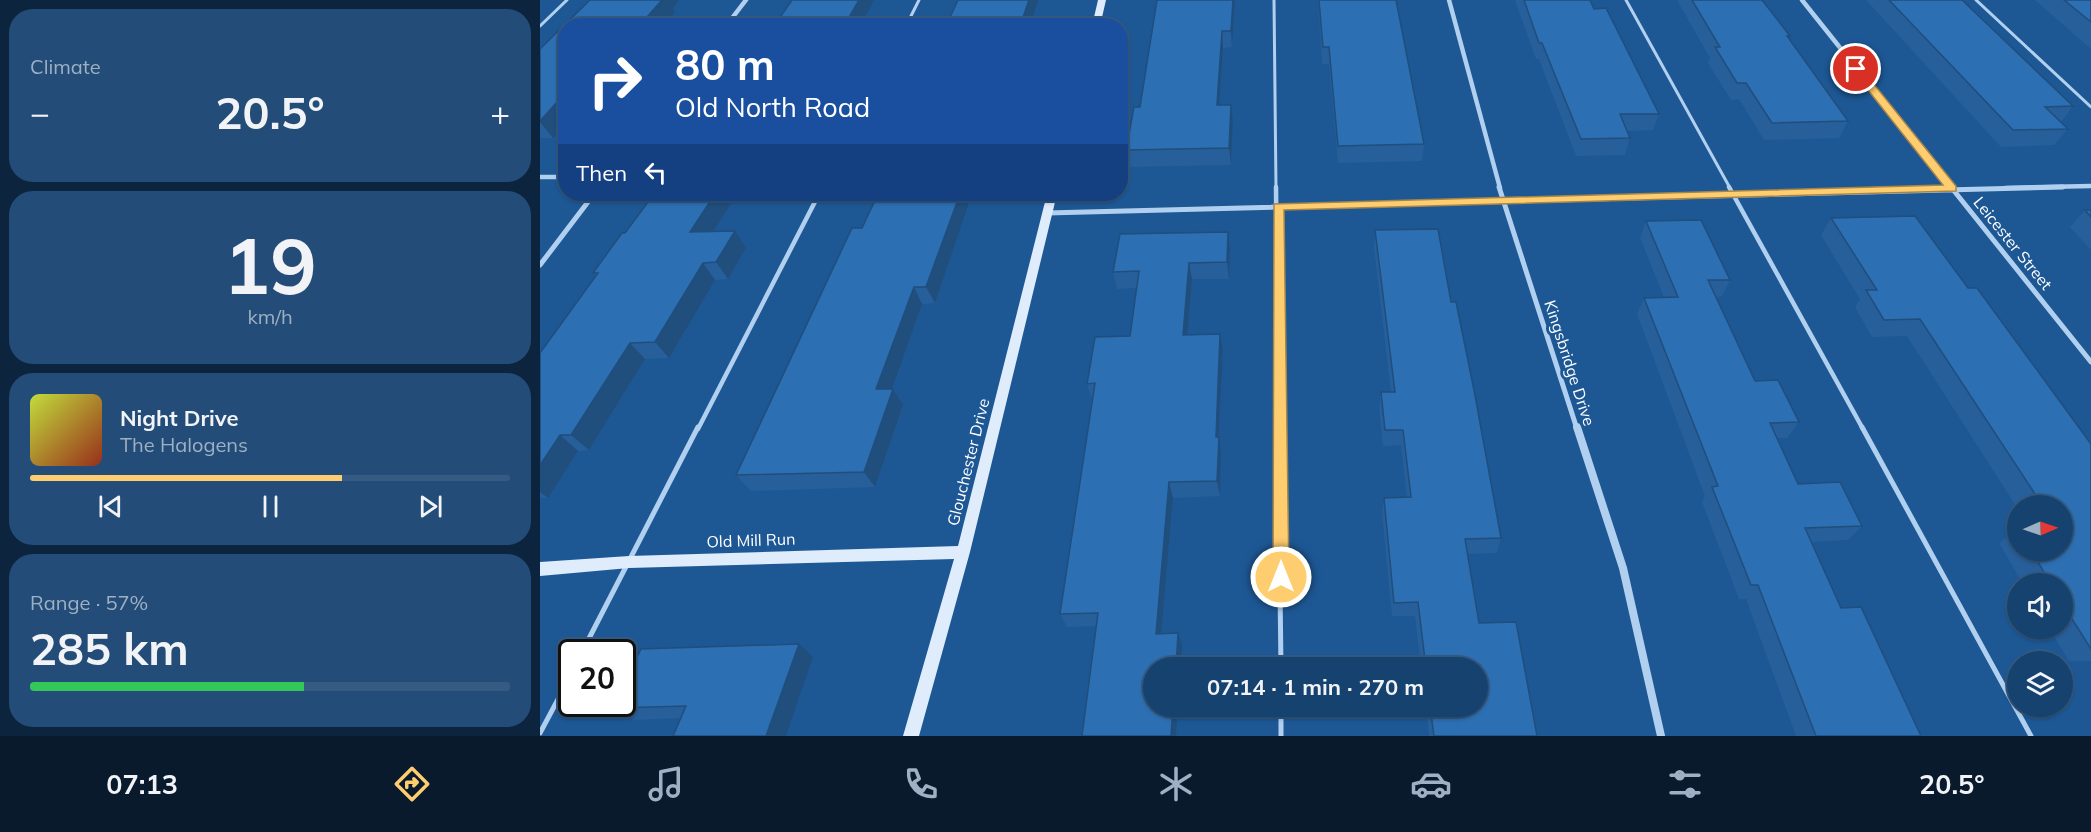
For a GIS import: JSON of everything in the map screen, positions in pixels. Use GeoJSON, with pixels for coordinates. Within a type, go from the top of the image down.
{"type":"FeatureCollection","features":[{"type":"Feature","properties":{"kind":"street"},"geometry":{"type":"LineString","coordinates":[[732,18],[746,0]]}},
{"type":"Feature","properties":{"kind":"street"},"geometry":{"type":"LineString","coordinates":[[1098,18],[1102,0]]}},
{"type":"Feature","properties":{"kind":"street","name":"Kingsbridge Drive"},"geometry":{"type":"LineString","coordinates":[[1449,0],[1503,201],[1623,568],[1661,736]]}},
{"type":"Feature","properties":{"kind":"street","name":"Leicester Street"},"geometry":{"type":"LineString","coordinates":[[1802,0],[2091,362]]}},
{"type":"Feature","properties":{"kind":"street"},"geometry":{"type":"LineString","coordinates":[[540,177],[558,177]]}},
{"type":"Feature","properties":{"kind":"street"},"geometry":{"type":"LineString","coordinates":[[1047,213],[2091,186]]}},
{"type":"Feature","properties":{"kind":"street"},"geometry":{"type":"LineString","coordinates":[[540,265],[589,201]]}},
{"type":"Feature","properties":{"kind":"street","name":"Glouchester Drive"},"geometry":{"type":"LineString","coordinates":[[911,736],[963,552],[1050,201]]}},
{"type":"Feature","properties":{"kind":"street","name":"Old Mill Run"},"geometry":{"type":"LineString","coordinates":[[540,569],[629,562],[963,552]]}},
{"type":"Feature","properties":{"kind":"lane"},"geometry":{"type":"LineString","coordinates":[[540,26],[567,0]]}},
{"type":"Feature","properties":{"kind":"lane"},"geometry":{"type":"LineString","coordinates":[[910,18],[919,0]]}},
{"type":"Feature","properties":{"kind":"lane"},"geometry":{"type":"LineString","coordinates":[[1274,0],[1278,207],[1281,657]]}},
{"type":"Feature","properties":{"kind":"lane"},"geometry":{"type":"LineString","coordinates":[[1626,0],[1936,557],[2031,736]]}},
{"type":"Feature","properties":{"kind":"lane"},"geometry":{"type":"LineString","coordinates":[[1976,0],[2091,107]]}},
{"type":"Feature","properties":{"kind":"lane"},"geometry":{"type":"LineString","coordinates":[[589,639],[815,201]]}},
{"type":"Feature","properties":{"kind":"lane"},"geometry":{"type":"LineString","coordinates":[[540,734],[558,700]]}},
{"type":"Feature","properties":{"kind":"lane"},"geometry":{"type":"LineString","coordinates":[[1281,717],[1281,736]]}},
{"type":"Feature","properties":{"kind":"building"},"geometry":{"type":"Polygon","coordinates":[[[590,0],[662,0],[646,18],[572,18],[590,0]]]}},
{"type":"Feature","properties":{"kind":"building"},"geometry":{"type":"Polygon","coordinates":[[[792,0],[859,0],[849,18],[780,18],[792,0]]]}},
{"type":"Feature","properties":{"kind":"building"},"geometry":{"type":"Polygon","coordinates":[[[958,0],[1029,0],[1023,18],[950,18],[958,0]]]}},
{"type":"Feature","properties":{"kind":"building"},"geometry":{"type":"Polygon","coordinates":[[[1157,0],[1233,0],[1231,31],[1222,31],[1217,105],[1231,105],[1229,148],[1128,150],[1134,107],[1140,107],[1157,0]]]}},
{"type":"Feature","properties":{"kind":"building"},"geometry":{"type":"Polygon","coordinates":[[[1319,0],[1396,0],[1424,144],[1338,146],[1329,47],[1323,47],[1319,0]]]}},
{"type":"Feature","properties":{"kind":"building"},"geometry":{"type":"Polygon","coordinates":[[[1524,0],[1590,0],[1594,9],[1606,8],[1659,114],[1620,114],[1630,138],[1581,139],[1542,43],[1539,43],[1524,0]]]}},
{"type":"Feature","properties":{"kind":"building"},"geometry":{"type":"Polygon","coordinates":[[[1692,0],[1762,0],[1790,36],[1787,36],[1848,121],[1772,123],[1746,83],[1737,83],[1715,47],[1720,47],[1692,0]]]}},
{"type":"Feature","properties":{"kind":"building"},"geometry":{"type":"Polygon","coordinates":[[[1889,0],[1962,0],[2073,106],[2045,107],[2068,129],[2013,130],[1889,0]]]}},
{"type":"Feature","properties":{"kind":"building"},"geometry":{"type":"Polygon","coordinates":[[[2064,0],[2091,0],[2091,22],[2064,0]]]}},
{"type":"Feature","properties":{"kind":"building"},"geometry":{"type":"Polygon","coordinates":[[[558,31],[558,101],[540,121],[540,49],[558,31]]]}},
{"type":"Feature","properties":{"kind":"building"},"geometry":{"type":"Polygon","coordinates":[[[649,201],[710,201],[690,232],[735,231],[716,262],[703,263],[655,342],[630,343],[571,435],[560,435],[540,465],[540,353],[598,273],[593,273],[622,233],[625,233],[649,201]]]}},
{"type":"Feature","properties":{"kind":"building"},"geometry":{"type":"Polygon","coordinates":[[[875,201],[957,201],[926,287],[914,287],[876,389],[893,389],[864,472],[736,475],[852,228],[862,228],[875,201]]]}},
{"type":"Feature","properties":{"kind":"building"},"geometry":{"type":"Polygon","coordinates":[[[1915,216],[1968,288],[1977,288],[2091,444],[2091,649],[2073,620],[2073,573],[2045,573],[2037,561],[2073,561],[2073,495],[2036,495],[1920,319],[1884,320],[1866,290],[1877,290],[1831,218],[1915,216]]]}},
{"type":"Feature","properties":{"kind":"building"},"geometry":{"type":"Polygon","coordinates":[[[1701,220],[1730,280],[1708,280],[1755,381],[1778,380],[1799,422],[1770,423],[1798,484],[1840,482],[1862,526],[1805,528],[1841,608],[1861,607],[1921,736],[1816,736],[1758,585],[1751,585],[1712,487],[1718,486],[1644,298],[1678,297],[1646,221],[1701,220]]]}},
{"type":"Feature","properties":{"kind":"building"},"geometry":{"type":"Polygon","coordinates":[[[1438,229],[1451,302],[1456,302],[1474,390],[1501,538],[1465,539],[1479,623],[1516,622],[1537,736],[1434,736],[1431,717],[1488,717],[1488,657],[1425,657],[1418,602],[1394,603],[1384,498],[1411,497],[1403,430],[1385,430],[1381,392],[1395,392],[1375,230],[1438,229]]]}},
{"type":"Feature","properties":{"kind":"building"},"geometry":{"type":"Polygon","coordinates":[[[1228,232],[1227,262],[1189,263],[1183,335],[1220,334],[1216,437],[1219,437],[1217,481],[1169,482],[1156,634],[1178,633],[1177,657],[1143,657],[1143,717],[1172,717],[1171,736],[1082,736],[1098,613],[1060,614],[1095,383],[1087,384],[1095,337],[1130,336],[1139,271],[1113,272],[1120,234],[1228,232]]]}},
{"type":"Feature","properties":{"kind":"building"},"geometry":{"type":"Polygon","coordinates":[[[799,644],[766,736],[673,736],[686,706],[636,707],[636,660],[641,649],[799,644]]]}},
{"type":"Feature","properties":{"kind":"route"},"geometry":{"type":"LineString","coordinates":[[1281,577],[1278,207],[1952,189],[1856,69]]}}]}
